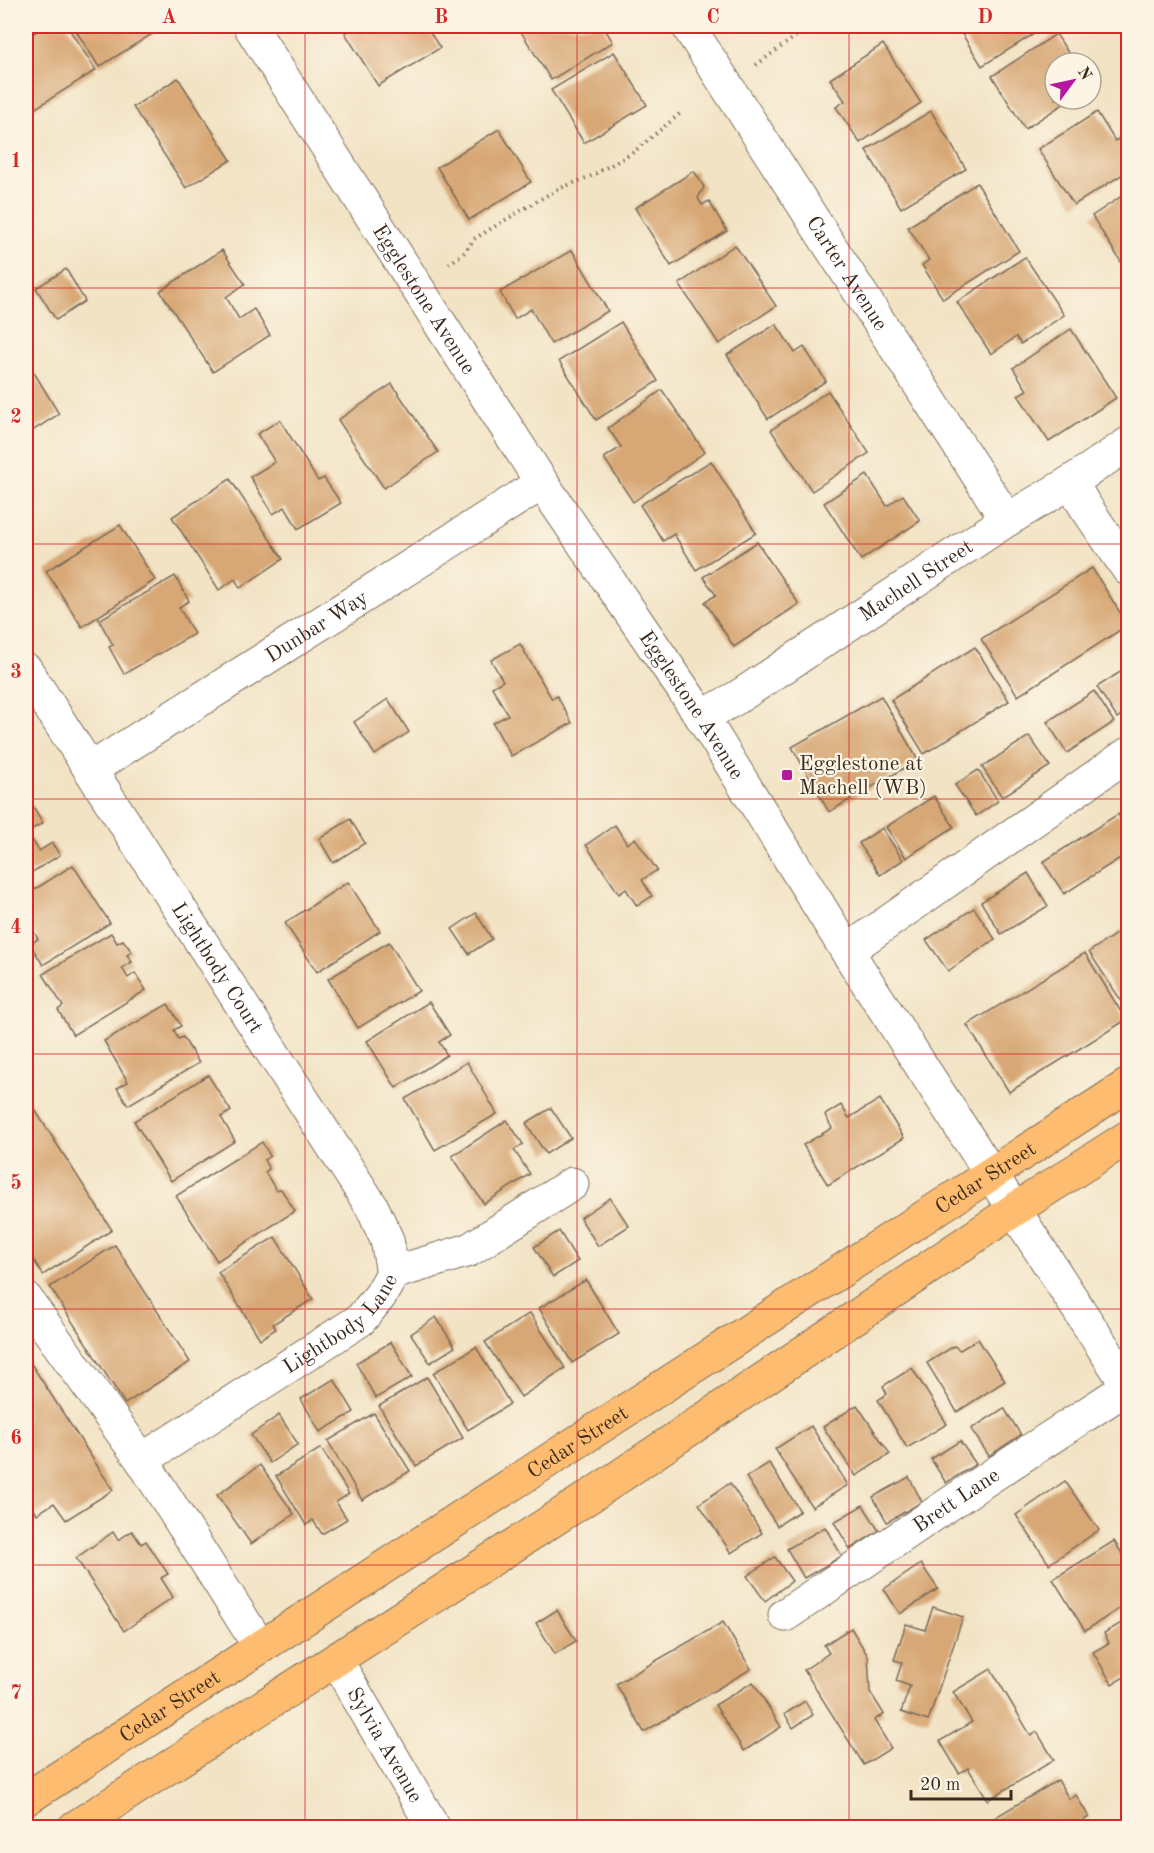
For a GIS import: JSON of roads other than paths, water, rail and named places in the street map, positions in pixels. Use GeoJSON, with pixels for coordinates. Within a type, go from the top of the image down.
{"type":"FeatureCollection","features":[{"type":"Feature","properties":{"kind":"main road","name":"Cedar Street"},"geometry":{"type":"LineString","coordinates":[[26,1799],[1128,1085]]}},
{"type":"Feature","properties":{"kind":"main road","name":"Cedar Street"},"geometry":{"type":"LineString","coordinates":[[74,1827],[595,1493],[1014,1210],[1128,1137]]}},
{"type":"Feature","properties":{"kind":"street","name":"Egglestone Avenue"},"geometry":{"type":"LineString","coordinates":[[250,26],[542,483],[702,717],[847,951],[1128,1386]]}},
{"type":"Feature","properties":{"kind":"street","name":"Carter Avenue"},"geometry":{"type":"LineString","coordinates":[[688,26],[1008,520]]}},
{"type":"Feature","properties":{"kind":"street","name":"Machell Street"},"geometry":{"type":"LineString","coordinates":[[702,717],[738,697],[1128,444]]}},
{"type":"Feature","properties":{"kind":"street"},"geometry":{"type":"LineString","coordinates":[[1071,482],[1128,569]]}},
{"type":"Feature","properties":{"kind":"street","name":"Dunbar Way"},"geometry":{"type":"LineString","coordinates":[[91,769],[542,483]]}},
{"type":"Feature","properties":{"kind":"street","name":"Lightbody Court"},"geometry":{"type":"LineString","coordinates":[[26,670],[372,1207],[387,1240],[393,1273]]}},
{"type":"Feature","properties":{"kind":"street"},"geometry":{"type":"LineString","coordinates":[[847,951],[1128,754]]}},
{"type":"Feature","properties":{"kind":"street","name":"Lightbody Lane"},"geometry":{"type":"LineString","coordinates":[[141,1460],[360,1320],[380,1296],[393,1273],[469,1250],[572,1184]]}},
{"type":"Feature","properties":{"kind":"street"},"geometry":{"type":"LineString","coordinates":[[26,1299],[141,1460],[260,1647]]}},
{"type":"Feature","properties":{"kind":"street","name":"Brett Lane"},"geometry":{"type":"LineString","coordinates":[[785,1615],[1128,1386]]}},
{"type":"Feature","properties":{"kind":"street","name":"Sylvia Avenue"},"geometry":{"type":"LineString","coordinates":[[336,1660],[434,1827]]}},
{"type":"Feature","properties":{"kind":"place","name":"Egglestone at Machell (WB)"},"geometry":{"type":"Point","coordinates":[787,775]}}]}
